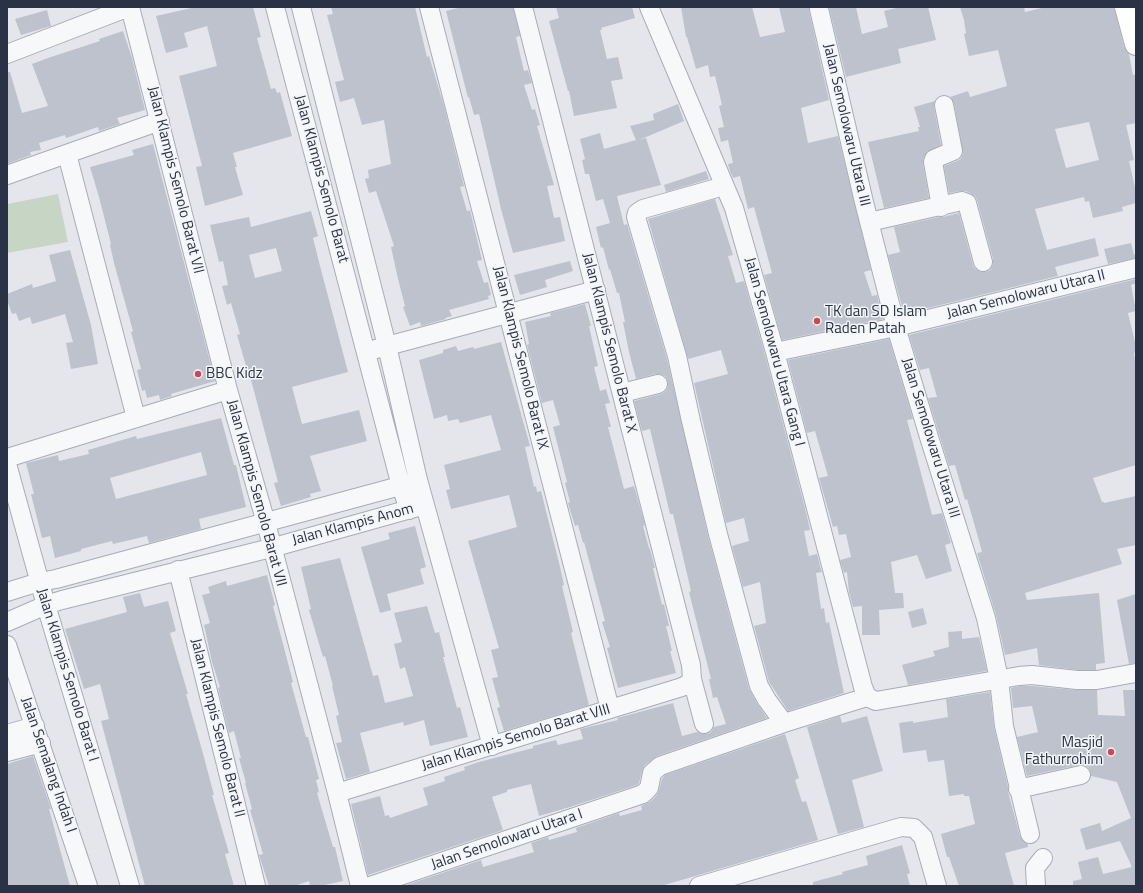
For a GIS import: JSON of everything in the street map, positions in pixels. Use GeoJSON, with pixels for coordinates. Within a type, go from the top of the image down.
{"type":"FeatureCollection","features":[{"type":"Feature","properties":{"kind":"main road"},"geometry":{"type":"LineString","coordinates":[[1126,7],[1136,44]]}},
{"type":"Feature","properties":{"kind":"street"},"geometry":{"type":"LineString","coordinates":[[7,54],[129,7]]}},
{"type":"Feature","properties":{"kind":"street","name":"Jalan Klampis Semolo Barat VII"},"geometry":{"type":"LineString","coordinates":[[129,7],[160,121],[228,390],[266,523],[271,548],[337,793],[360,886]]}},
{"type":"Feature","properties":{"kind":"street","name":"Jalan Klampis Semolo Barat"},"geometry":{"type":"LineString","coordinates":[[275,7],[401,486],[418,507]]}},
{"type":"Feature","properties":{"kind":"street","name":"Jalan Klampis Semolo Barat"},"geometry":{"type":"LineString","coordinates":[[301,7],[387,346],[418,480]]}},
{"type":"Feature","properties":{"kind":"street","name":"Jalan Klampis Semolo Barat IX"},"geometry":{"type":"LineString","coordinates":[[429,7],[610,709]]}},
{"type":"Feature","properties":{"kind":"street","name":"Jalan Klampis Semolo Barat X"},"geometry":{"type":"LineString","coordinates":[[523,7],[691,665],[692,679],[704,724]]}},
{"type":"Feature","properties":{"kind":"street","name":"Jalan Semolowaru Utara Gang I"},"geometry":{"type":"LineString","coordinates":[[649,7],[734,208],[775,352],[863,687],[872,699]]}},
{"type":"Feature","properties":{"kind":"street","name":"Jalan Semolowaru Utara III"},"geometry":{"type":"LineString","coordinates":[[819,9],[869,222],[896,327],[986,618],[998,679],[1004,726],[1030,834]]}},
{"type":"Feature","properties":{"kind":"street"},"geometry":{"type":"LineString","coordinates":[[941,207],[933,162],[934,159],[953,151],[944,105]]}},
{"type":"Feature","properties":{"kind":"street"},"geometry":{"type":"LineString","coordinates":[[7,175],[160,121]]}},
{"type":"Feature","properties":{"kind":"street"},"geometry":{"type":"LineString","coordinates":[[67,154],[136,418]]}},
{"type":"Feature","properties":{"kind":"street"},"geometry":{"type":"LineString","coordinates":[[724,186],[643,209],[637,213],[636,217],[677,356],[718,534],[759,686],[767,700],[784,723],[872,699],[998,679],[1032,675],[1077,680],[1097,680],[1136,673]]}},
{"type":"Feature","properties":{"kind":"street"},"geometry":{"type":"LineString","coordinates":[[869,222],[941,207],[962,201],[967,203],[983,262]]}},
{"type":"Feature","properties":{"kind":"street","name":"Jalan Semolowaru Utara II"},"geometry":{"type":"LineString","coordinates":[[775,352],[896,327],[1136,268]]}},
{"type":"Feature","properties":{"kind":"street"},"geometry":{"type":"LineString","coordinates":[[366,352],[596,290]]}},
{"type":"Feature","properties":{"kind":"street"},"geometry":{"type":"LineString","coordinates":[[622,393],[658,384]]}},
{"type":"Feature","properties":{"kind":"street"},"geometry":{"type":"LineString","coordinates":[[7,458],[228,390]]}},
{"type":"Feature","properties":{"kind":"street","name":"Jalan Klampis Semolo Barat I"},"geometry":{"type":"LineString","coordinates":[[7,464],[39,582],[130,886]]}},
{"type":"Feature","properties":{"kind":"street","name":"Jalan Klampis Anom"},"geometry":{"type":"LineString","coordinates":[[7,592],[39,582],[56,579],[266,523],[418,480],[418,507],[271,548],[62,600],[46,605],[7,622]]}},
{"type":"Feature","properties":{"kind":"street"},"geometry":{"type":"LineString","coordinates":[[418,507],[492,746]]}},
{"type":"Feature","properties":{"kind":"street","name":"Jalan Klampis Semolo Barat II"},"geometry":{"type":"LineString","coordinates":[[178,570],[256,886]]}},
{"type":"Feature","properties":{"kind":"street","name":"Jalan Semalang Indah I"},"geometry":{"type":"LineString","coordinates":[[7,645],[88,886]]}},
{"type":"Feature","properties":{"kind":"street","name":"Jalan Klampis Semolo Barat VIII"},"geometry":{"type":"LineString","coordinates":[[337,793],[682,687],[688,684],[692,679]]}},
{"type":"Feature","properties":{"kind":"street","name":"Jalan Semolowaru Utara I"},"geometry":{"type":"LineString","coordinates":[[370,886],[643,794],[648,788],[652,773],[660,766],[784,723]]}},
{"type":"Feature","properties":{"kind":"street"},"geometry":{"type":"LineString","coordinates":[[7,734],[38,735]]}},
{"type":"Feature","properties":{"kind":"street"},"geometry":{"type":"LineString","coordinates":[[7,752],[38,735]]}},
{"type":"Feature","properties":{"kind":"street"},"geometry":{"type":"LineString","coordinates":[[1018,789],[1080,775]]}},
{"type":"Feature","properties":{"kind":"street"},"geometry":{"type":"LineString","coordinates":[[699,886],[901,827],[914,828],[923,837],[937,886]]}},
{"type":"Feature","properties":{"kind":"street"},"geometry":{"type":"LineString","coordinates":[[1036,886],[1035,868],[1043,858]]}},
{"type":"Feature","properties":{"kind":"green space"},"geometry":{"type":"Polygon","coordinates":[[[58,194],[68,242],[7,253],[7,204],[58,194]]]}},
{"type":"Feature","properties":{"kind":"building"},"geometry":{"type":"Polygon","coordinates":[[[196,7],[253,7],[261,37],[257,38],[271,89],[275,88],[277,93],[280,92],[292,136],[233,153],[237,167],[235,167],[243,195],[205,206],[196,167],[202,166],[179,76],[217,66],[207,26],[184,33],[188,47],[166,53],[156,16],[196,7]]]}},
{"type":"Feature","properties":{"kind":"building"},"geometry":{"type":"Polygon","coordinates":[[[331,7],[415,7],[427,57],[429,56],[444,106],[464,186],[460,187],[467,211],[470,210],[482,260],[477,261],[484,283],[488,282],[491,295],[488,296],[489,299],[449,310],[452,316],[445,318],[446,319],[421,326],[420,322],[410,326],[403,307],[405,306],[391,247],[394,246],[376,191],[369,193],[365,179],[369,178],[368,170],[391,164],[384,120],[362,125],[354,98],[340,102],[335,82],[344,80],[327,15],[333,14],[331,7]]]}},
{"type":"Feature","properties":{"kind":"building"},"geometry":{"type":"Polygon","coordinates":[[[462,7],[513,7],[520,36],[516,37],[524,71],[528,70],[532,83],[524,85],[532,110],[535,109],[540,125],[537,126],[554,185],[547,186],[554,218],[560,217],[565,241],[513,253],[501,209],[479,114],[474,115],[469,97],[468,98],[446,11],[462,7]]]}},
{"type":"Feature","properties":{"kind":"building"},"geometry":{"type":"Polygon","coordinates":[[[556,7],[632,7],[635,18],[601,28],[602,30],[600,30],[607,59],[618,57],[623,79],[611,81],[617,108],[574,116],[569,91],[549,21],[559,18],[556,7]]]}},
{"type":"Feature","properties":{"kind":"building"},"geometry":{"type":"Polygon","coordinates":[[[681,7],[752,7],[760,37],[785,32],[779,7],[809,7],[829,100],[801,108],[808,143],[838,136],[871,270],[864,272],[872,296],[877,295],[883,319],[782,340],[764,275],[772,273],[754,207],[748,209],[740,176],[733,178],[730,171],[728,164],[733,163],[728,140],[721,142],[718,128],[724,127],[719,106],[722,105],[715,76],[710,77],[708,65],[696,69],[686,37],[681,7]]]}},
{"type":"Feature","properties":{"kind":"building"},"geometry":{"type":"Polygon","coordinates":[[[829,7],[856,7],[862,34],[888,27],[884,11],[900,7],[928,7],[936,40],[898,49],[901,63],[846,77],[829,7]]]}},
{"type":"Feature","properties":{"kind":"building"},"geometry":{"type":"Polygon","coordinates":[[[960,7],[1024,7],[1025,12],[1046,7],[1114,7],[1124,47],[1129,54],[1133,75],[1136,74],[1136,123],[1126,125],[1134,160],[1129,161],[1136,192],[1136,203],[1122,207],[1123,211],[1093,218],[1089,201],[1085,202],[1084,197],[1035,209],[1047,250],[1095,238],[1099,256],[1055,267],[1058,276],[904,314],[888,255],[900,252],[894,227],[959,213],[975,269],[980,272],[985,272],[990,270],[993,264],[993,259],[975,196],[966,191],[949,193],[944,166],[957,161],[961,158],[963,153],[954,103],[950,97],[968,91],[970,97],[1007,86],[998,50],[969,56],[964,34],[966,33],[960,7]],[[1089,122],[1055,129],[1066,168],[1099,160],[1089,122]]]}},
{"type":"Feature","properties":{"kind":"building"},"geometry":{"type":"Polygon","coordinates":[[[47,10],[51,26],[21,35],[15,19],[47,10]]]}},
{"type":"Feature","properties":{"kind":"building"},"geometry":{"type":"Polygon","coordinates":[[[123,31],[132,58],[145,110],[117,118],[120,124],[99,131],[98,127],[66,138],[65,135],[39,143],[41,150],[30,152],[31,155],[7,164],[7,72],[10,72],[22,113],[48,106],[32,64],[100,41],[99,39],[123,31]]]}},
{"type":"Feature","properties":{"kind":"building"},"geometry":{"type":"Polygon","coordinates":[[[935,101],[934,107],[941,145],[927,152],[923,159],[929,198],[884,208],[868,142],[919,131],[918,127],[920,127],[914,107],[935,101]]]}},
{"type":"Feature","properties":{"kind":"building"},"geometry":{"type":"Polygon","coordinates":[[[678,104],[684,121],[639,140],[646,138],[661,185],[617,196],[624,225],[627,224],[667,359],[708,536],[749,689],[767,718],[657,756],[645,765],[637,785],[539,816],[531,784],[507,790],[507,792],[492,797],[503,830],[368,875],[351,804],[380,796],[385,816],[389,815],[390,818],[428,805],[423,788],[445,781],[444,777],[465,770],[464,767],[556,740],[558,745],[583,739],[580,729],[618,720],[617,718],[673,703],[682,736],[697,732],[707,734],[711,732],[714,727],[726,724],[717,697],[713,698],[709,679],[711,679],[689,592],[691,591],[673,514],[670,514],[650,429],[642,431],[634,401],[665,392],[668,387],[668,382],[665,376],[660,374],[636,379],[623,322],[625,322],[619,293],[617,293],[610,269],[609,270],[603,247],[601,248],[596,227],[610,223],[603,199],[596,201],[589,174],[585,174],[582,160],[585,159],[580,139],[600,133],[604,149],[636,140],[630,126],[654,120],[653,114],[678,104]]]}},
{"type":"Feature","properties":{"kind":"building"},"geometry":{"type":"Polygon","coordinates":[[[153,144],[215,381],[171,394],[172,396],[160,400],[159,395],[147,398],[145,390],[142,391],[137,370],[141,369],[131,332],[133,331],[90,167],[134,155],[132,150],[153,144]]]}},
{"type":"Feature","properties":{"kind":"building"},"geometry":{"type":"Polygon","coordinates":[[[706,171],[709,179],[666,192],[664,185],[706,171]]]}},
{"type":"Feature","properties":{"kind":"building"},"geometry":{"type":"Polygon","coordinates":[[[715,199],[733,255],[728,256],[736,283],[744,281],[765,355],[810,530],[804,531],[809,556],[817,554],[822,572],[816,573],[821,609],[824,608],[826,623],[829,622],[844,693],[788,711],[769,682],[754,626],[766,623],[760,582],[743,587],[732,546],[749,541],[744,518],[726,523],[694,383],[728,374],[721,350],[688,359],[648,219],[715,199]]]}},
{"type":"Feature","properties":{"kind":"building"},"geometry":{"type":"Polygon","coordinates":[[[311,211],[318,236],[313,238],[348,372],[292,387],[302,424],[359,410],[367,441],[310,456],[321,491],[310,494],[311,497],[281,506],[274,483],[278,482],[250,376],[237,335],[240,334],[231,303],[227,305],[222,286],[228,285],[223,261],[219,262],[210,225],[249,217],[251,227],[311,211]],[[276,248],[249,255],[255,278],[282,271],[276,248]]]}},
{"type":"Feature","properties":{"kind":"building"},"geometry":{"type":"Polygon","coordinates":[[[1131,243],[1134,255],[1136,254],[1136,258],[1108,264],[1104,249],[1131,243]]]}},
{"type":"Feature","properties":{"kind":"building"},"geometry":{"type":"Polygon","coordinates":[[[70,250],[91,325],[98,364],[71,369],[66,343],[73,342],[65,314],[32,324],[30,317],[19,321],[16,313],[12,314],[7,300],[7,294],[32,284],[33,288],[56,281],[49,255],[70,250]]]}},
{"type":"Feature","properties":{"kind":"building"},"geometry":{"type":"Polygon","coordinates":[[[570,261],[573,271],[545,280],[547,287],[520,295],[514,275],[570,261]]]}},
{"type":"Feature","properties":{"kind":"building"},"geometry":{"type":"Polygon","coordinates":[[[1136,279],[1136,283],[1131,285],[1136,311],[1128,313],[1136,346],[1136,352],[1134,353],[1136,367],[1136,465],[1093,478],[1102,502],[1104,503],[1136,496],[1136,545],[1117,549],[1122,564],[1025,593],[1027,600],[1099,593],[1105,663],[1096,664],[1096,670],[1078,670],[1039,665],[1037,648],[1005,655],[996,615],[977,553],[982,552],[967,499],[965,500],[955,465],[949,466],[928,398],[937,397],[929,368],[920,370],[909,335],[1136,279]]]}},
{"type":"Feature","properties":{"kind":"building"},"geometry":{"type":"Polygon","coordinates":[[[585,304],[591,326],[589,326],[598,366],[594,367],[600,391],[606,389],[610,403],[605,404],[611,427],[608,427],[624,489],[634,486],[645,525],[643,526],[655,568],[653,568],[662,605],[664,604],[669,626],[666,626],[672,651],[670,651],[676,673],[618,688],[607,648],[610,647],[602,622],[605,621],[584,542],[583,543],[578,525],[575,526],[568,503],[570,502],[565,483],[567,482],[553,427],[560,425],[553,400],[542,403],[527,345],[529,344],[525,322],[551,316],[550,313],[585,304]]]}},
{"type":"Feature","properties":{"kind":"building"},"geometry":{"type":"Polygon","coordinates":[[[889,339],[913,419],[907,420],[932,515],[942,513],[951,543],[945,545],[952,571],[926,579],[917,555],[891,562],[895,593],[903,593],[904,608],[879,610],[880,635],[862,635],[862,606],[853,607],[849,592],[847,572],[844,573],[840,560],[851,557],[846,534],[839,535],[837,526],[833,527],[819,478],[828,476],[815,431],[807,433],[788,360],[889,339]]]}},
{"type":"Feature","properties":{"kind":"building"},"geometry":{"type":"Polygon","coordinates":[[[501,342],[530,446],[525,447],[534,487],[536,486],[537,492],[541,491],[560,567],[564,585],[562,586],[573,632],[571,633],[589,705],[504,731],[497,708],[500,707],[492,678],[498,677],[491,650],[499,648],[468,541],[517,527],[509,495],[451,509],[446,490],[450,489],[444,465],[501,450],[491,415],[460,423],[458,419],[448,421],[447,415],[434,419],[419,360],[443,353],[443,350],[456,346],[458,351],[473,347],[474,349],[501,342]]]}},
{"type":"Feature","properties":{"kind":"building"},"geometry":{"type":"Polygon","coordinates":[[[221,418],[234,465],[236,465],[246,507],[199,519],[201,529],[149,543],[147,536],[113,544],[112,541],[55,558],[50,536],[42,538],[31,494],[34,494],[26,463],[58,455],[59,461],[89,454],[88,450],[136,436],[137,439],[221,418]],[[201,452],[110,478],[116,499],[207,475],[201,452]]]}},
{"type":"Feature","properties":{"kind":"building"},"geometry":{"type":"Polygon","coordinates":[[[415,526],[426,567],[420,569],[424,584],[387,594],[391,610],[380,613],[361,547],[390,539],[388,533],[415,526]]]}},
{"type":"Feature","properties":{"kind":"building"},"geometry":{"type":"Polygon","coordinates":[[[340,558],[373,676],[378,675],[385,703],[413,696],[405,667],[400,669],[394,644],[402,642],[394,613],[427,606],[435,633],[439,632],[445,657],[443,657],[457,708],[460,707],[468,737],[430,746],[424,720],[404,726],[403,722],[360,733],[370,772],[346,779],[336,743],[342,742],[336,716],[339,715],[333,686],[325,656],[323,657],[309,610],[311,609],[301,567],[340,558]]]}},
{"type":"Feature","properties":{"kind":"building"},"geometry":{"type":"Polygon","coordinates":[[[267,575],[275,605],[273,606],[293,682],[291,683],[319,779],[316,780],[319,792],[317,793],[333,847],[335,847],[343,881],[320,886],[310,886],[309,881],[294,886],[269,886],[259,855],[263,854],[250,810],[252,809],[239,758],[241,758],[234,731],[229,733],[218,688],[220,687],[212,662],[204,625],[210,623],[202,595],[210,593],[208,587],[226,581],[227,586],[267,575]]]}},
{"type":"Feature","properties":{"kind":"building"},"geometry":{"type":"Polygon","coordinates":[[[140,593],[144,607],[168,601],[176,631],[170,633],[188,694],[186,694],[214,795],[212,795],[229,853],[225,854],[234,886],[145,886],[101,721],[109,719],[100,684],[84,689],[65,629],[127,612],[123,597],[140,593]]]}},
{"type":"Feature","properties":{"kind":"building"},"geometry":{"type":"Polygon","coordinates":[[[1136,594],[1136,663],[1129,664],[1117,600],[1136,594]]]}},
{"type":"Feature","properties":{"kind":"building"},"geometry":{"type":"Polygon","coordinates":[[[923,608],[927,624],[912,628],[908,612],[923,608]]]}},
{"type":"Feature","properties":{"kind":"building"},"geometry":{"type":"Polygon","coordinates":[[[962,631],[962,639],[979,637],[987,671],[908,685],[902,665],[935,656],[933,651],[949,647],[948,632],[962,631]]]}},
{"type":"Feature","properties":{"kind":"building"},"geometry":{"type":"Polygon","coordinates":[[[1020,686],[1097,690],[1098,715],[1125,716],[1123,690],[1135,690],[1136,886],[1073,886],[1073,881],[1082,879],[1078,862],[1098,857],[1103,874],[1132,867],[1120,841],[1086,850],[1080,829],[1100,823],[1102,831],[1131,818],[1117,782],[1091,776],[1089,768],[1085,765],[1027,776],[1017,737],[1038,732],[1032,706],[1013,708],[1011,688],[1020,686]]]}},
{"type":"Feature","properties":{"kind":"building"},"geometry":{"type":"Polygon","coordinates":[[[990,692],[994,728],[1008,792],[1020,836],[1023,841],[1028,844],[1028,847],[1005,853],[1014,886],[959,886],[949,857],[947,857],[941,834],[975,824],[969,796],[964,796],[964,794],[949,796],[944,760],[928,762],[926,750],[903,753],[899,723],[913,721],[913,723],[948,717],[946,699],[990,692]]]}},
{"type":"Feature","properties":{"kind":"building"},"geometry":{"type":"Polygon","coordinates":[[[840,716],[842,723],[867,716],[883,771],[852,780],[864,827],[838,834],[807,727],[840,716]]]}},
{"type":"Feature","properties":{"kind":"building"},"geometry":{"type":"Polygon","coordinates":[[[785,734],[799,778],[795,780],[802,802],[806,801],[818,840],[661,886],[403,886],[481,860],[483,867],[534,852],[531,843],[548,837],[549,840],[577,832],[576,828],[619,813],[620,816],[642,810],[641,806],[650,802],[657,795],[662,779],[665,775],[785,734]]]}},
{"type":"Feature","properties":{"kind":"building"},"geometry":{"type":"Polygon","coordinates":[[[33,756],[51,809],[49,809],[70,886],[7,886],[7,764],[33,756]]]}},
{"type":"Feature","properties":{"kind":"building"},"geometry":{"type":"Polygon","coordinates":[[[902,845],[910,873],[907,874],[910,886],[813,886],[813,882],[843,874],[842,872],[868,865],[866,856],[902,845]]]}},
{"type":"Feature","properties":{"kind":"place","name":"TK dan SD Islam Raden Patah"},"geometry":{"type":"Point","coordinates":[817,321]}},
{"type":"Feature","properties":{"kind":"place","name":"BBC Kidz"},"geometry":{"type":"Point","coordinates":[198,374]}},
{"type":"Feature","properties":{"kind":"place","name":"Masjid Fathurrohim"},"geometry":{"type":"Point","coordinates":[1111,752]}}]}
